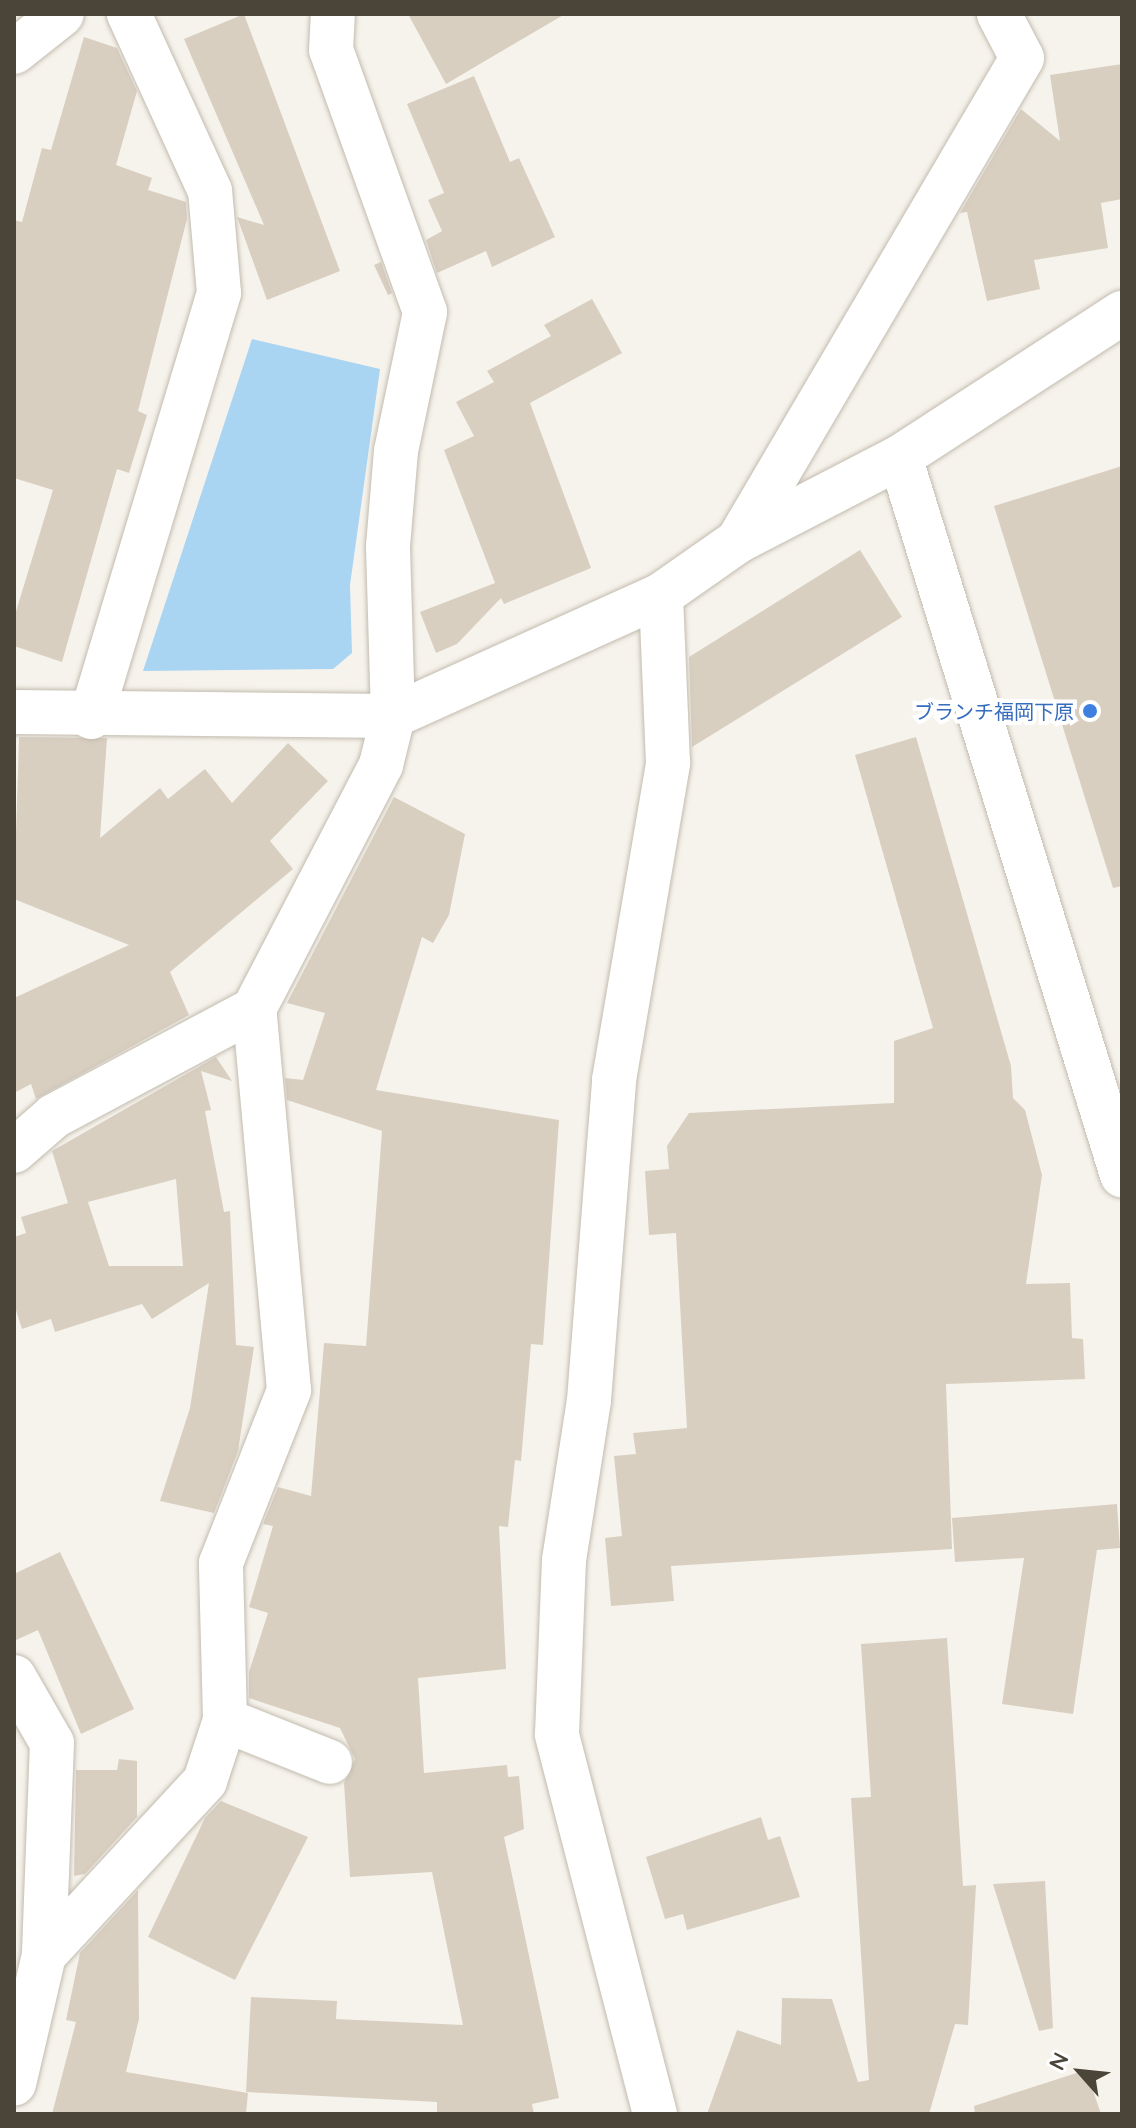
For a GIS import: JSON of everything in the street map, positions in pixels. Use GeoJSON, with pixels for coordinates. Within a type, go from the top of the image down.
{"type":"FeatureCollection","features":[{"type":"Feature","properties":{"kind":"street"},"geometry":{"type":"LineString","coordinates":[[14,52],[62,14]]}},
{"type":"Feature","properties":{"kind":"street"},"geometry":{"type":"LineString","coordinates":[[91,717],[219,293],[210,191],[129,14]]}},
{"type":"Feature","properties":{"kind":"street"},"geometry":{"type":"LineString","coordinates":[[29,1944],[205,1781],[225,1720],[221,1563],[289,1390],[254,1009],[381,765],[393,716],[388,546],[394,467],[425,312],[331,50],[333,14]]}},
{"type":"Feature","properties":{"kind":"street"},"geometry":{"type":"LineString","coordinates":[[738,541],[1022,58],[999,14]]}},
{"type":"Feature","properties":{"kind":"street"},"geometry":{"type":"LineString","coordinates":[[14,712],[91,717],[393,716],[661,595],[738,541],[900,457],[1122,313]]}},
{"type":"Feature","properties":{"kind":"street"},"geometry":{"type":"LineString","coordinates":[[900,457],[1122,1175]]}},
{"type":"Feature","properties":{"kind":"street"},"geometry":{"type":"LineString","coordinates":[[655,2114],[557,1734],[564,1560],[589,1400],[614,1080],[668,763],[661,595]]}},
{"type":"Feature","properties":{"kind":"street"},"geometry":{"type":"LineString","coordinates":[[14,1151],[54,1116],[254,1009]]}},
{"type":"Feature","properties":{"kind":"street"},"geometry":{"type":"LineString","coordinates":[[14,1677],[52,1743],[14,2084]]}},
{"type":"Feature","properties":{"kind":"street"},"geometry":{"type":"LineString","coordinates":[[225,1720],[330,1762]]}},
{"type":"Feature","properties":{"kind":"water"},"geometry":{"type":"Polygon","coordinates":[[[252,339],[380,369],[350,585],[352,653],[333,669],[143,671],[252,339]]]}},
{"type":"Feature","properties":{"kind":"building"},"geometry":{"type":"Polygon","coordinates":[[[244,14],[340,271],[267,300],[237,217],[264,225],[184,39],[244,14]]]}},
{"type":"Feature","properties":{"kind":"building"},"geometry":{"type":"Polygon","coordinates":[[[408,14],[565,14],[446,84],[408,14]]]}},
{"type":"Feature","properties":{"kind":"building"},"geometry":{"type":"Polygon","coordinates":[[[84,37],[117,48],[137,91],[116,165],[152,178],[148,190],[186,202],[187,219],[138,411],[147,415],[129,473],[117,469],[62,662],[14,646],[14,618],[53,490],[14,478],[14,220],[22,222],[42,148],[51,150],[84,37]]]}},
{"type":"Feature","properties":{"kind":"building"},"geometry":{"type":"Polygon","coordinates":[[[1122,64],[1122,199],[1101,203],[1108,248],[1034,260],[1040,289],[987,301],[967,212],[960,213],[1021,109],[1060,141],[1050,75],[1122,64]]]}},
{"type":"Feature","properties":{"kind":"building"},"geometry":{"type":"Polygon","coordinates":[[[474,76],[510,162],[519,158],[555,237],[492,267],[486,251],[437,273],[426,240],[442,231],[428,200],[444,193],[407,104],[474,76]]]}},
{"type":"Feature","properties":{"kind":"building"},"geometry":{"type":"Polygon","coordinates":[[[381,262],[392,293],[388,295],[374,265],[381,262]]]}},
{"type":"Feature","properties":{"kind":"building"},"geometry":{"type":"Polygon","coordinates":[[[592,299],[622,353],[530,403],[591,568],[504,604],[501,598],[457,644],[436,653],[420,612],[495,583],[444,450],[474,436],[456,402],[494,382],[487,371],[551,336],[544,325],[592,299]]]}},
{"type":"Feature","properties":{"kind":"building","name":"ブランチ福岡下原"},"geometry":{"type":"Polygon","coordinates":[[[1122,466],[1122,886],[1113,888],[994,506],[1122,466]]]}},
{"type":"Feature","properties":{"kind":"building"},"geometry":{"type":"Polygon","coordinates":[[[860,550],[902,617],[692,747],[689,657],[860,550]]]}},
{"type":"Feature","properties":{"kind":"building"},"geometry":{"type":"Polygon","coordinates":[[[19,737],[107,738],[100,838],[160,788],[168,799],[205,769],[232,803],[288,743],[328,781],[270,841],[293,869],[170,972],[189,1015],[36,1099],[31,1084],[14,1093],[14,998],[129,945],[14,899],[19,737]]]}},
{"type":"Feature","properties":{"kind":"building"},"geometry":{"type":"Polygon","coordinates":[[[916,737],[1011,1066],[1013,1098],[1025,1110],[1042,1175],[1026,1284],[1070,1283],[1072,1338],[1083,1339],[1085,1379],[946,1384],[952,1549],[671,1566],[674,1601],[611,1606],[605,1538],[622,1536],[614,1456],[636,1454],[633,1433],[687,1428],[676,1233],[649,1235],[645,1171],[669,1169],[667,1146],[689,1113],[894,1103],[894,1041],[933,1028],[855,755],[916,737]]]}},
{"type":"Feature","properties":{"kind":"building"},"geometry":{"type":"Polygon","coordinates":[[[394,797],[465,834],[449,915],[433,943],[422,937],[376,1090],[559,1120],[543,1345],[531,1344],[521,1461],[515,1460],[508,1527],[499,1526],[506,1669],[418,1678],[424,1773],[507,1765],[508,1777],[519,1776],[524,1829],[504,1837],[559,2098],[532,2104],[534,2114],[437,2114],[437,2102],[246,2092],[251,1997],[337,2001],[336,2019],[463,2025],[432,1872],[350,1877],[344,1783],[355,1759],[340,1728],[249,1698],[249,1672],[268,1613],[249,1607],[273,1526],[263,1524],[278,1487],[311,1496],[324,1343],[366,1346],[382,1131],[287,1100],[285,1078],[303,1080],[325,1013],[287,1003],[394,797]]]}},
{"type":"Feature","properties":{"kind":"building"},"geometry":{"type":"Polygon","coordinates":[[[216,1057],[232,1081],[201,1071],[211,1110],[205,1111],[224,1212],[230,1211],[236,1345],[254,1347],[238,1451],[214,1513],[160,1501],[190,1408],[209,1283],[152,1319],[142,1304],[55,1332],[51,1319],[22,1329],[14,1304],[14,1237],[26,1233],[21,1217],[68,1203],[52,1151],[216,1057]],[[176,1179],[88,1202],[109,1266],[183,1266],[176,1179]]]}},
{"type":"Feature","properties":{"kind":"building"},"geometry":{"type":"Polygon","coordinates":[[[1117,1504],[1120,1548],[1097,1550],[1073,1714],[1002,1704],[1024,1558],[955,1562],[952,1518],[1117,1504]]]}},
{"type":"Feature","properties":{"kind":"building"},"geometry":{"type":"Polygon","coordinates":[[[60,1552],[134,1709],[81,1734],[38,1630],[14,1641],[14,1574],[60,1552]]]}},
{"type":"Feature","properties":{"kind":"building"},"geometry":{"type":"Polygon","coordinates":[[[947,1638],[963,1886],[976,1885],[968,2025],[955,2024],[929,2114],[707,2114],[737,2030],[781,2045],[782,1998],[832,1999],[858,2082],[869,2080],[851,1798],[871,1797],[861,1644],[947,1638]]]}},
{"type":"Feature","properties":{"kind":"building"},"geometry":{"type":"Polygon","coordinates":[[[119,1759],[137,1761],[137,1817],[85,1874],[74,1876],[76,1770],[117,1770],[119,1759]]]}},
{"type":"Feature","properties":{"kind":"building"},"geometry":{"type":"Polygon","coordinates":[[[221,1801],[308,1837],[235,1980],[148,1937],[205,1818],[221,1801]]]}},
{"type":"Feature","properties":{"kind":"building"},"geometry":{"type":"Polygon","coordinates":[[[761,1817],[768,1840],[780,1836],[800,1897],[687,1930],[683,1914],[665,1919],[646,1857],[761,1817]]]}},
{"type":"Feature","properties":{"kind":"building"},"geometry":{"type":"Polygon","coordinates":[[[1045,1881],[1053,2028],[1039,2031],[993,1884],[1045,1881]]]}},
{"type":"Feature","properties":{"kind":"building"},"geometry":{"type":"Polygon","coordinates":[[[138,1890],[139,2019],[126,2072],[248,2093],[246,2114],[52,2114],[76,2022],[66,2020],[80,1953],[138,1890]]]}},
{"type":"Feature","properties":{"kind":"building"},"geometry":{"type":"Polygon","coordinates":[[[1086,2070],[1101,2114],[975,2114],[974,2106],[1086,2070]]]}},
{"type":"Feature","properties":{"kind":"place","name":"ブランチ福岡下原"},"geometry":{"type":"Point","coordinates":[1090,711]}}]}
